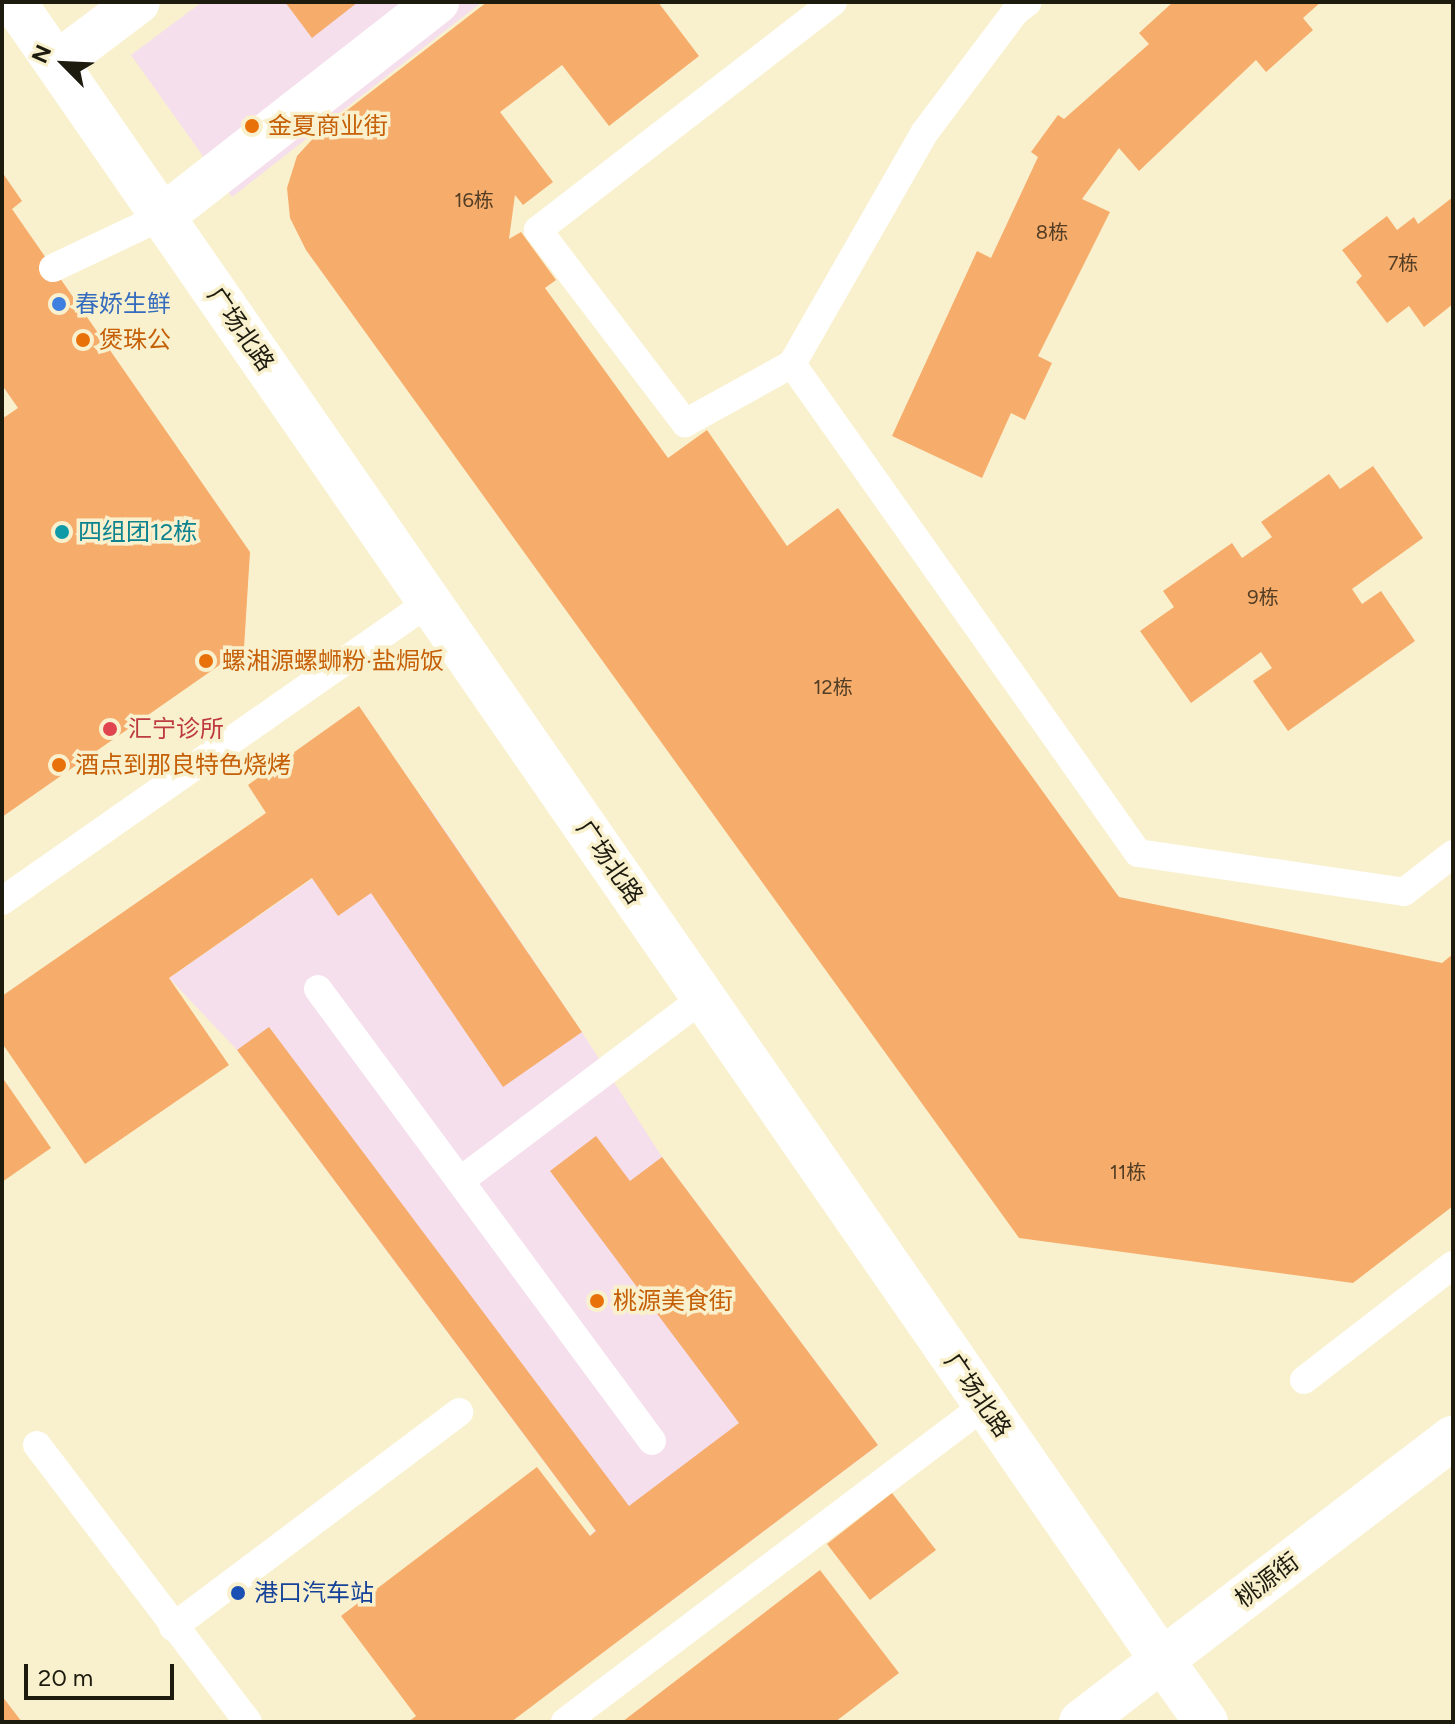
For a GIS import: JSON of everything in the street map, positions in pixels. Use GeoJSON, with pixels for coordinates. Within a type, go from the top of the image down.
{"type":"FeatureCollection","features":[{"type":"Feature","properties":{"kind":"street","name":"广场北路"},"geometry":{"type":"LineString","coordinates":[[14,2],[1206,1722]]}},
{"type":"Feature","properties":{"kind":"street"},"geometry":{"type":"LineString","coordinates":[[57,63],[138,2]]}},
{"type":"Feature","properties":{"kind":"street"},"geometry":{"type":"LineString","coordinates":[[163,216],[437,2]]}},
{"type":"Feature","properties":{"kind":"street","name":"桃源街"},"geometry":{"type":"LineString","coordinates":[[1081,1722],[1453,1438]]}},
{"type":"Feature","properties":{"kind":"lane"},"geometry":{"type":"LineString","coordinates":[[833,2],[538,230],[685,423],[792,364],[925,132],[1017,5]]}},
{"type":"Feature","properties":{"kind":"lane"},"geometry":{"type":"LineString","coordinates":[[53,268],[163,216]]}},
{"type":"Feature","properties":{"kind":"lane"},"geometry":{"type":"LineString","coordinates":[[792,364],[1138,853],[1404,892],[1453,854]]}},
{"type":"Feature","properties":{"kind":"lane"},"geometry":{"type":"LineString","coordinates":[[2,901],[429,602]]}},
{"type":"Feature","properties":{"kind":"lane"},"geometry":{"type":"LineString","coordinates":[[318,989],[652,1441]]}},
{"type":"Feature","properties":{"kind":"lane"},"geometry":{"type":"LineString","coordinates":[[460,1181],[703,998]]}},
{"type":"Feature","properties":{"kind":"lane"},"geometry":{"type":"LineString","coordinates":[[1304,1380],[1453,1265]]}},
{"type":"Feature","properties":{"kind":"lane"},"geometry":{"type":"LineString","coordinates":[[565,1722],[985,1405]]}},
{"type":"Feature","properties":{"kind":"lane"},"geometry":{"type":"LineString","coordinates":[[173,1627],[459,1412]]}},
{"type":"Feature","properties":{"kind":"lane"},"geometry":{"type":"LineString","coordinates":[[37,1445],[248,1722]]}},
{"type":"Feature","properties":{"kind":"shaded area","name":"金夏商业街"},"geometry":{"type":"Polygon","coordinates":[[[202,2],[482,2],[232,197],[131,55],[202,2]]]}},
{"type":"Feature","properties":{"kind":"shaded area","name":"桃源美食街"},"geometry":{"type":"Polygon","coordinates":[[[425,801],[582,1032],[662,1157],[878,1445],[650,1617],[590,1536],[595,1530],[237,1050],[169,978],[425,801]]]}},
{"type":"Feature","properties":{"kind":"building"},"geometry":{"type":"Polygon","coordinates":[[[285,2],[358,2],[312,38],[285,2]]]}},
{"type":"Feature","properties":{"kind":"building"},"geometry":{"type":"Polygon","coordinates":[[[487,2],[658,2],[699,56],[609,126],[562,65],[500,112],[553,182],[523,205],[515,195],[509,239],[521,232],[556,280],[545,288],[668,458],[707,430],[787,546],[838,508],[1119,897],[1442,963],[1453,954],[1453,1206],[1353,1283],[1019,1238],[306,250],[290,218],[287,188],[297,156],[319,132],[487,2]]]}},
{"type":"Feature","properties":{"kind":"building"},"geometry":{"type":"Polygon","coordinates":[[[1173,2],[1321,2],[1303,18],[1313,30],[1266,72],[1256,60],[1139,171],[1119,148],[1082,199],[1110,212],[1038,356],[1052,363],[1025,420],[1011,413],[982,478],[892,436],[977,251],[991,258],[1038,157],[1031,152],[1058,115],[1064,119],[1149,44],[1139,33],[1173,2]]]}},
{"type":"Feature","properties":{"kind":"building"},"geometry":{"type":"Polygon","coordinates":[[[2,172],[22,201],[12,209],[250,552],[244,648],[2,817],[2,419],[18,408],[2,385],[2,172]]]}},
{"type":"Feature","properties":{"kind":"building"},"geometry":{"type":"Polygon","coordinates":[[[1453,197],[1453,304],[1424,327],[1409,306],[1387,323],[1356,282],[1362,276],[1342,250],[1387,216],[1397,230],[1414,217],[1418,224],[1453,197]]]}},
{"type":"Feature","properties":{"kind":"building"},"geometry":{"type":"Polygon","coordinates":[[[1373,466],[1423,538],[1352,589],[1362,604],[1381,591],[1415,641],[1288,731],[1253,681],[1272,668],[1261,652],[1191,703],[1140,631],[1174,607],[1163,591],[1232,543],[1242,558],[1272,537],[1261,522],[1329,474],[1340,489],[1373,466]]]}},
{"type":"Feature","properties":{"kind":"building"},"geometry":{"type":"Polygon","coordinates":[[[359,706],[582,1032],[503,1087],[371,893],[338,916],[312,878],[169,978],[229,1065],[85,1164],[2,1043],[2,996],[266,813],[248,785],[359,706]]]}},
{"type":"Feature","properties":{"kind":"building"},"geometry":{"type":"Polygon","coordinates":[[[269,1027],[629,1506],[739,1423],[550,1171],[596,1136],[630,1181],[662,1157],[878,1445],[511,1722],[408,1722],[416,1716],[341,1616],[537,1467],[590,1536],[596,1531],[237,1050],[269,1027]]]}},
{"type":"Feature","properties":{"kind":"building"},"geometry":{"type":"Polygon","coordinates":[[[2,1077],[51,1148],[2,1182],[2,1077]]]}},
{"type":"Feature","properties":{"kind":"building"},"geometry":{"type":"Polygon","coordinates":[[[892,1493],[936,1550],[870,1600],[827,1544],[892,1493]]]}},
{"type":"Feature","properties":{"kind":"building"},"geometry":{"type":"Polygon","coordinates":[[[820,1570],[899,1673],[835,1722],[622,1722],[820,1570]]]}},
{"type":"Feature","properties":{"kind":"building"},"geometry":{"type":"Polygon","coordinates":[[[2,1696],[22,1722],[2,1722],[2,1696]]]}},
{"type":"Feature","properties":{"kind":"place","name":"金夏商业街"},"geometry":{"type":"Point","coordinates":[252,126]}},
{"type":"Feature","properties":{"kind":"place","name":"春娇生鲜"},"geometry":{"type":"Point","coordinates":[59,304]}},
{"type":"Feature","properties":{"kind":"place","name":"煲珠公"},"geometry":{"type":"Point","coordinates":[83,340]}},
{"type":"Feature","properties":{"kind":"place","name":"四组团12栋"},"geometry":{"type":"Point","coordinates":[62,532]}},
{"type":"Feature","properties":{"kind":"place","name":"螺湘源螺蛳粉·盐焗饭"},"geometry":{"type":"Point","coordinates":[206,661]}},
{"type":"Feature","properties":{"kind":"place","name":"汇宁诊所"},"geometry":{"type":"Point","coordinates":[110,729]}},
{"type":"Feature","properties":{"kind":"place","name":"酒点到那良特色烧烤"},"geometry":{"type":"Point","coordinates":[59,765]}},
{"type":"Feature","properties":{"kind":"place","name":"桃源美食街"},"geometry":{"type":"Point","coordinates":[597,1301]}},
{"type":"Feature","properties":{"kind":"place","name":"港口汽车站"},"geometry":{"type":"Point","coordinates":[238,1593]}}]}
